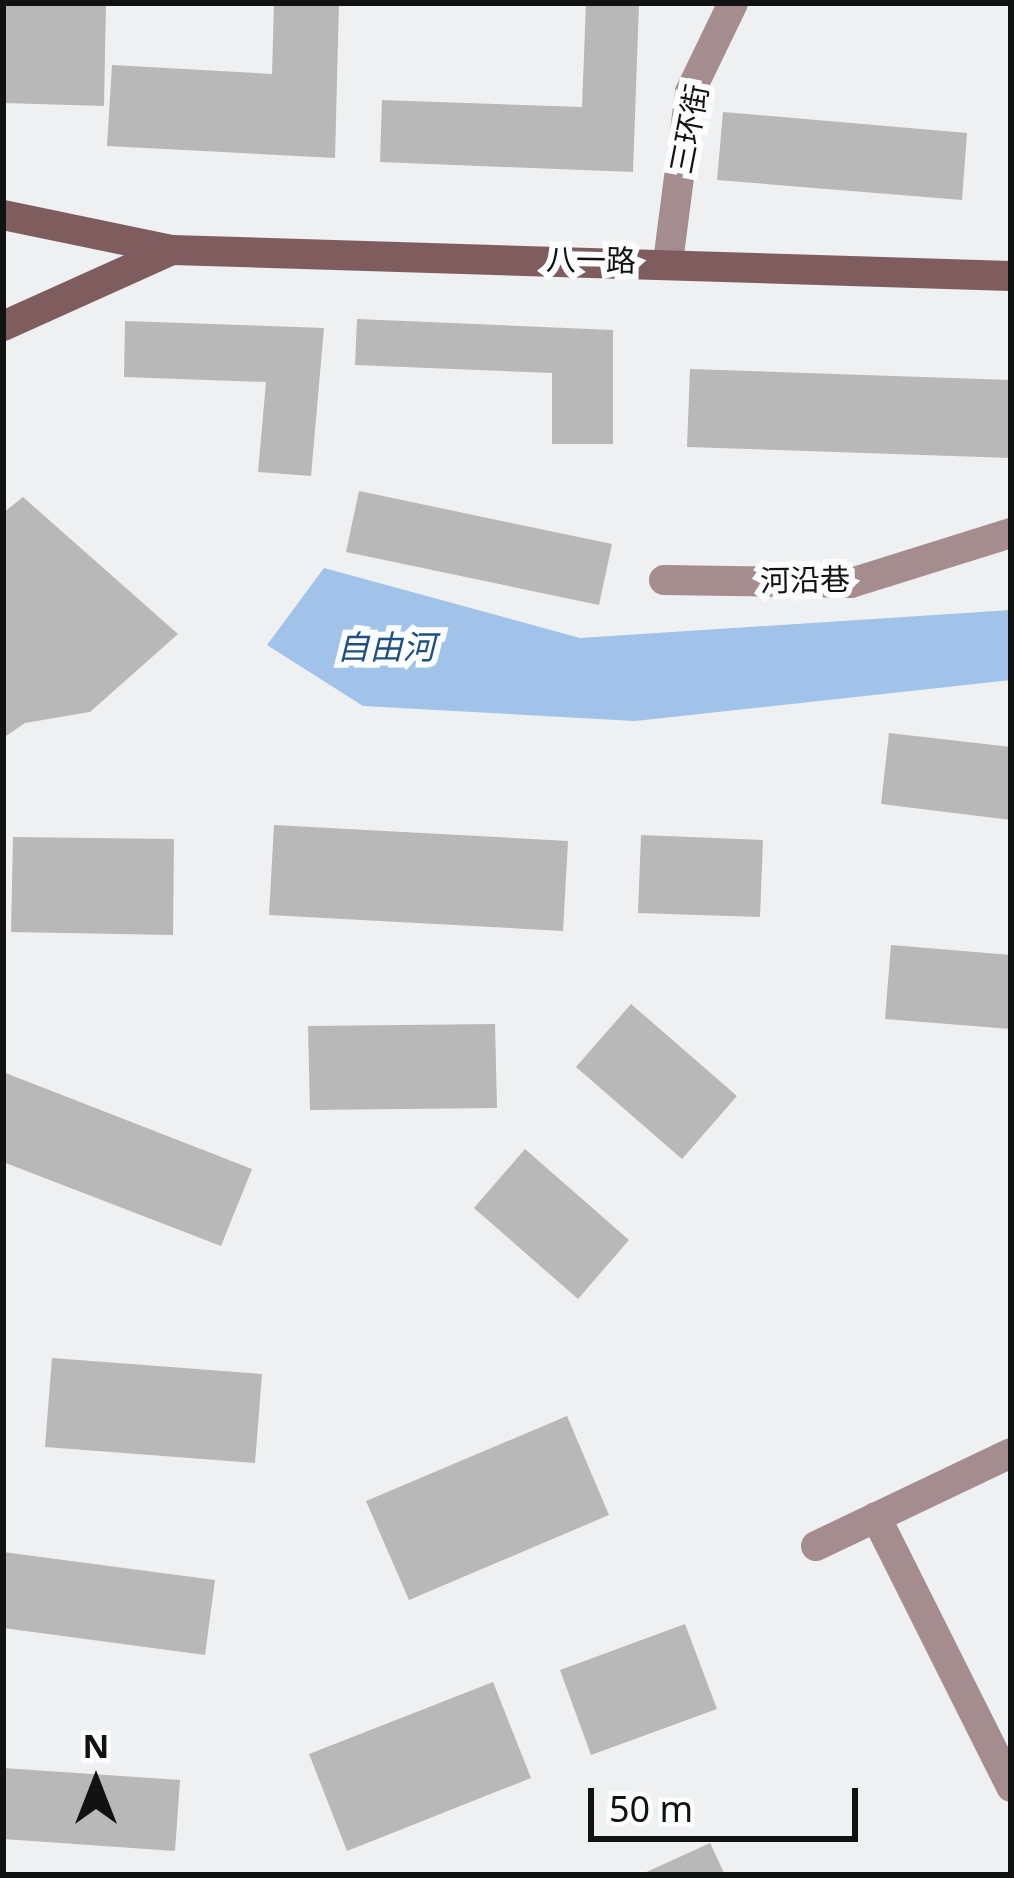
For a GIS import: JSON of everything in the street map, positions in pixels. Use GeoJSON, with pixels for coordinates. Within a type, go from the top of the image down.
{"type":"FeatureCollection","features":[{"type":"Feature","properties":{"kind":"main road","name":"八一路"},"geometry":{"type":"LineString","coordinates":[[3,215],[172,250],[1011,276]]}},
{"type":"Feature","properties":{"kind":"main road"},"geometry":{"type":"LineString","coordinates":[[3,326],[172,250]]}},
{"type":"Feature","properties":{"kind":"street","name":"三环街"},"geometry":{"type":"LineString","coordinates":[[668,262],[690,92],[733,3]]}},
{"type":"Feature","properties":{"kind":"street","name":"河沿巷"},"geometry":{"type":"LineString","coordinates":[[664,580],[851,583],[1011,533]]}},
{"type":"Feature","properties":{"kind":"street"},"geometry":{"type":"LineString","coordinates":[[816,1546],[1011,1453]]}},
{"type":"Feature","properties":{"kind":"street"},"geometry":{"type":"LineString","coordinates":[[876,1517],[1011,1787]]}},
{"type":"Feature","properties":{"kind":"water","name":"自由河"},"geometry":{"type":"Polygon","coordinates":[[[324,568],[580,638],[1011,610],[1011,680],[635,721],[363,706],[267,645],[324,568]]]}},
{"type":"Feature","properties":{"kind":"building"},"geometry":{"type":"Polygon","coordinates":[[[3,3],[106,3],[104,106],[3,103],[3,3]]]}},
{"type":"Feature","properties":{"kind":"building"},"geometry":{"type":"Polygon","coordinates":[[[274,3],[339,3],[335,158],[107,146],[112,65],[272,74],[274,3]]]}},
{"type":"Feature","properties":{"kind":"building"},"geometry":{"type":"Polygon","coordinates":[[[586,3],[639,3],[633,172],[380,162],[382,100],[582,107],[586,3]]]}},
{"type":"Feature","properties":{"kind":"building"},"geometry":{"type":"Polygon","coordinates":[[[723,112],[967,133],[962,200],[717,180],[723,112]]]}},
{"type":"Feature","properties":{"kind":"building"},"geometry":{"type":"Polygon","coordinates":[[[357,319],[613,330],[613,444],[552,444],[552,373],[355,365],[357,319]]]}},
{"type":"Feature","properties":{"kind":"building"},"geometry":{"type":"Polygon","coordinates":[[[125,321],[324,328],[311,476],[258,472],[266,382],[124,377],[125,321]]]}},
{"type":"Feature","properties":{"kind":"building"},"geometry":{"type":"Polygon","coordinates":[[[690,369],[1011,380],[1011,458],[687,447],[690,369]]]}},
{"type":"Feature","properties":{"kind":"building"},"geometry":{"type":"Polygon","coordinates":[[[359,491],[612,544],[599,605],[346,552],[359,491]]]}},
{"type":"Feature","properties":{"kind":"building"},"geometry":{"type":"Polygon","coordinates":[[[23,497],[178,634],[90,712],[25,723],[3,738],[3,513],[23,497]]]}},
{"type":"Feature","properties":{"kind":"building"},"geometry":{"type":"Polygon","coordinates":[[[889,733],[1011,747],[1011,820],[881,804],[889,733]]]}},
{"type":"Feature","properties":{"kind":"building"},"geometry":{"type":"Polygon","coordinates":[[[274,825],[568,841],[563,931],[269,915],[274,825]]]}},
{"type":"Feature","properties":{"kind":"building"},"geometry":{"type":"Polygon","coordinates":[[[641,835],[763,840],[760,917],[638,913],[641,835]]]}},
{"type":"Feature","properties":{"kind":"building"},"geometry":{"type":"Polygon","coordinates":[[[13,837],[174,839],[173,935],[11,932],[13,837]]]}},
{"type":"Feature","properties":{"kind":"building"},"geometry":{"type":"Polygon","coordinates":[[[891,945],[1011,955],[1011,1029],[885,1019],[891,945]]]}},
{"type":"Feature","properties":{"kind":"building"},"geometry":{"type":"Polygon","coordinates":[[[631,1004],[737,1096],[682,1159],[576,1067],[631,1004]]]}},
{"type":"Feature","properties":{"kind":"building"},"geometry":{"type":"Polygon","coordinates":[[[495,1024],[497,1108],[310,1110],[308,1026],[495,1024]]]}},
{"type":"Feature","properties":{"kind":"building"},"geometry":{"type":"Polygon","coordinates":[[[3,1072],[252,1169],[221,1246],[3,1162],[3,1072]]]}},
{"type":"Feature","properties":{"kind":"building"},"geometry":{"type":"Polygon","coordinates":[[[525,1149],[629,1240],[578,1299],[474,1208],[525,1149]]]}},
{"type":"Feature","properties":{"kind":"building"},"geometry":{"type":"Polygon","coordinates":[[[52,1358],[262,1374],[255,1463],[45,1447],[52,1358]]]}},
{"type":"Feature","properties":{"kind":"building"},"geometry":{"type":"Polygon","coordinates":[[[567,1416],[609,1515],[409,1600],[366,1501],[567,1416]]]}},
{"type":"Feature","properties":{"kind":"building"},"geometry":{"type":"Polygon","coordinates":[[[3,1552],[215,1580],[205,1655],[3,1628],[3,1552]]]}},
{"type":"Feature","properties":{"kind":"building"},"geometry":{"type":"Polygon","coordinates":[[[685,1624],[717,1709],[591,1755],[560,1670],[685,1624]]]}},
{"type":"Feature","properties":{"kind":"building"},"geometry":{"type":"Polygon","coordinates":[[[493,1682],[531,1778],[347,1851],[309,1754],[493,1682]]]}},
{"type":"Feature","properties":{"kind":"building"},"geometry":{"type":"Polygon","coordinates":[[[3,1768],[180,1780],[175,1851],[3,1839],[3,1768]]]}},
{"type":"Feature","properties":{"kind":"building"},"geometry":{"type":"Polygon","coordinates":[[[710,1843],[725,1875],[640,1875],[710,1843]]]}}]}
